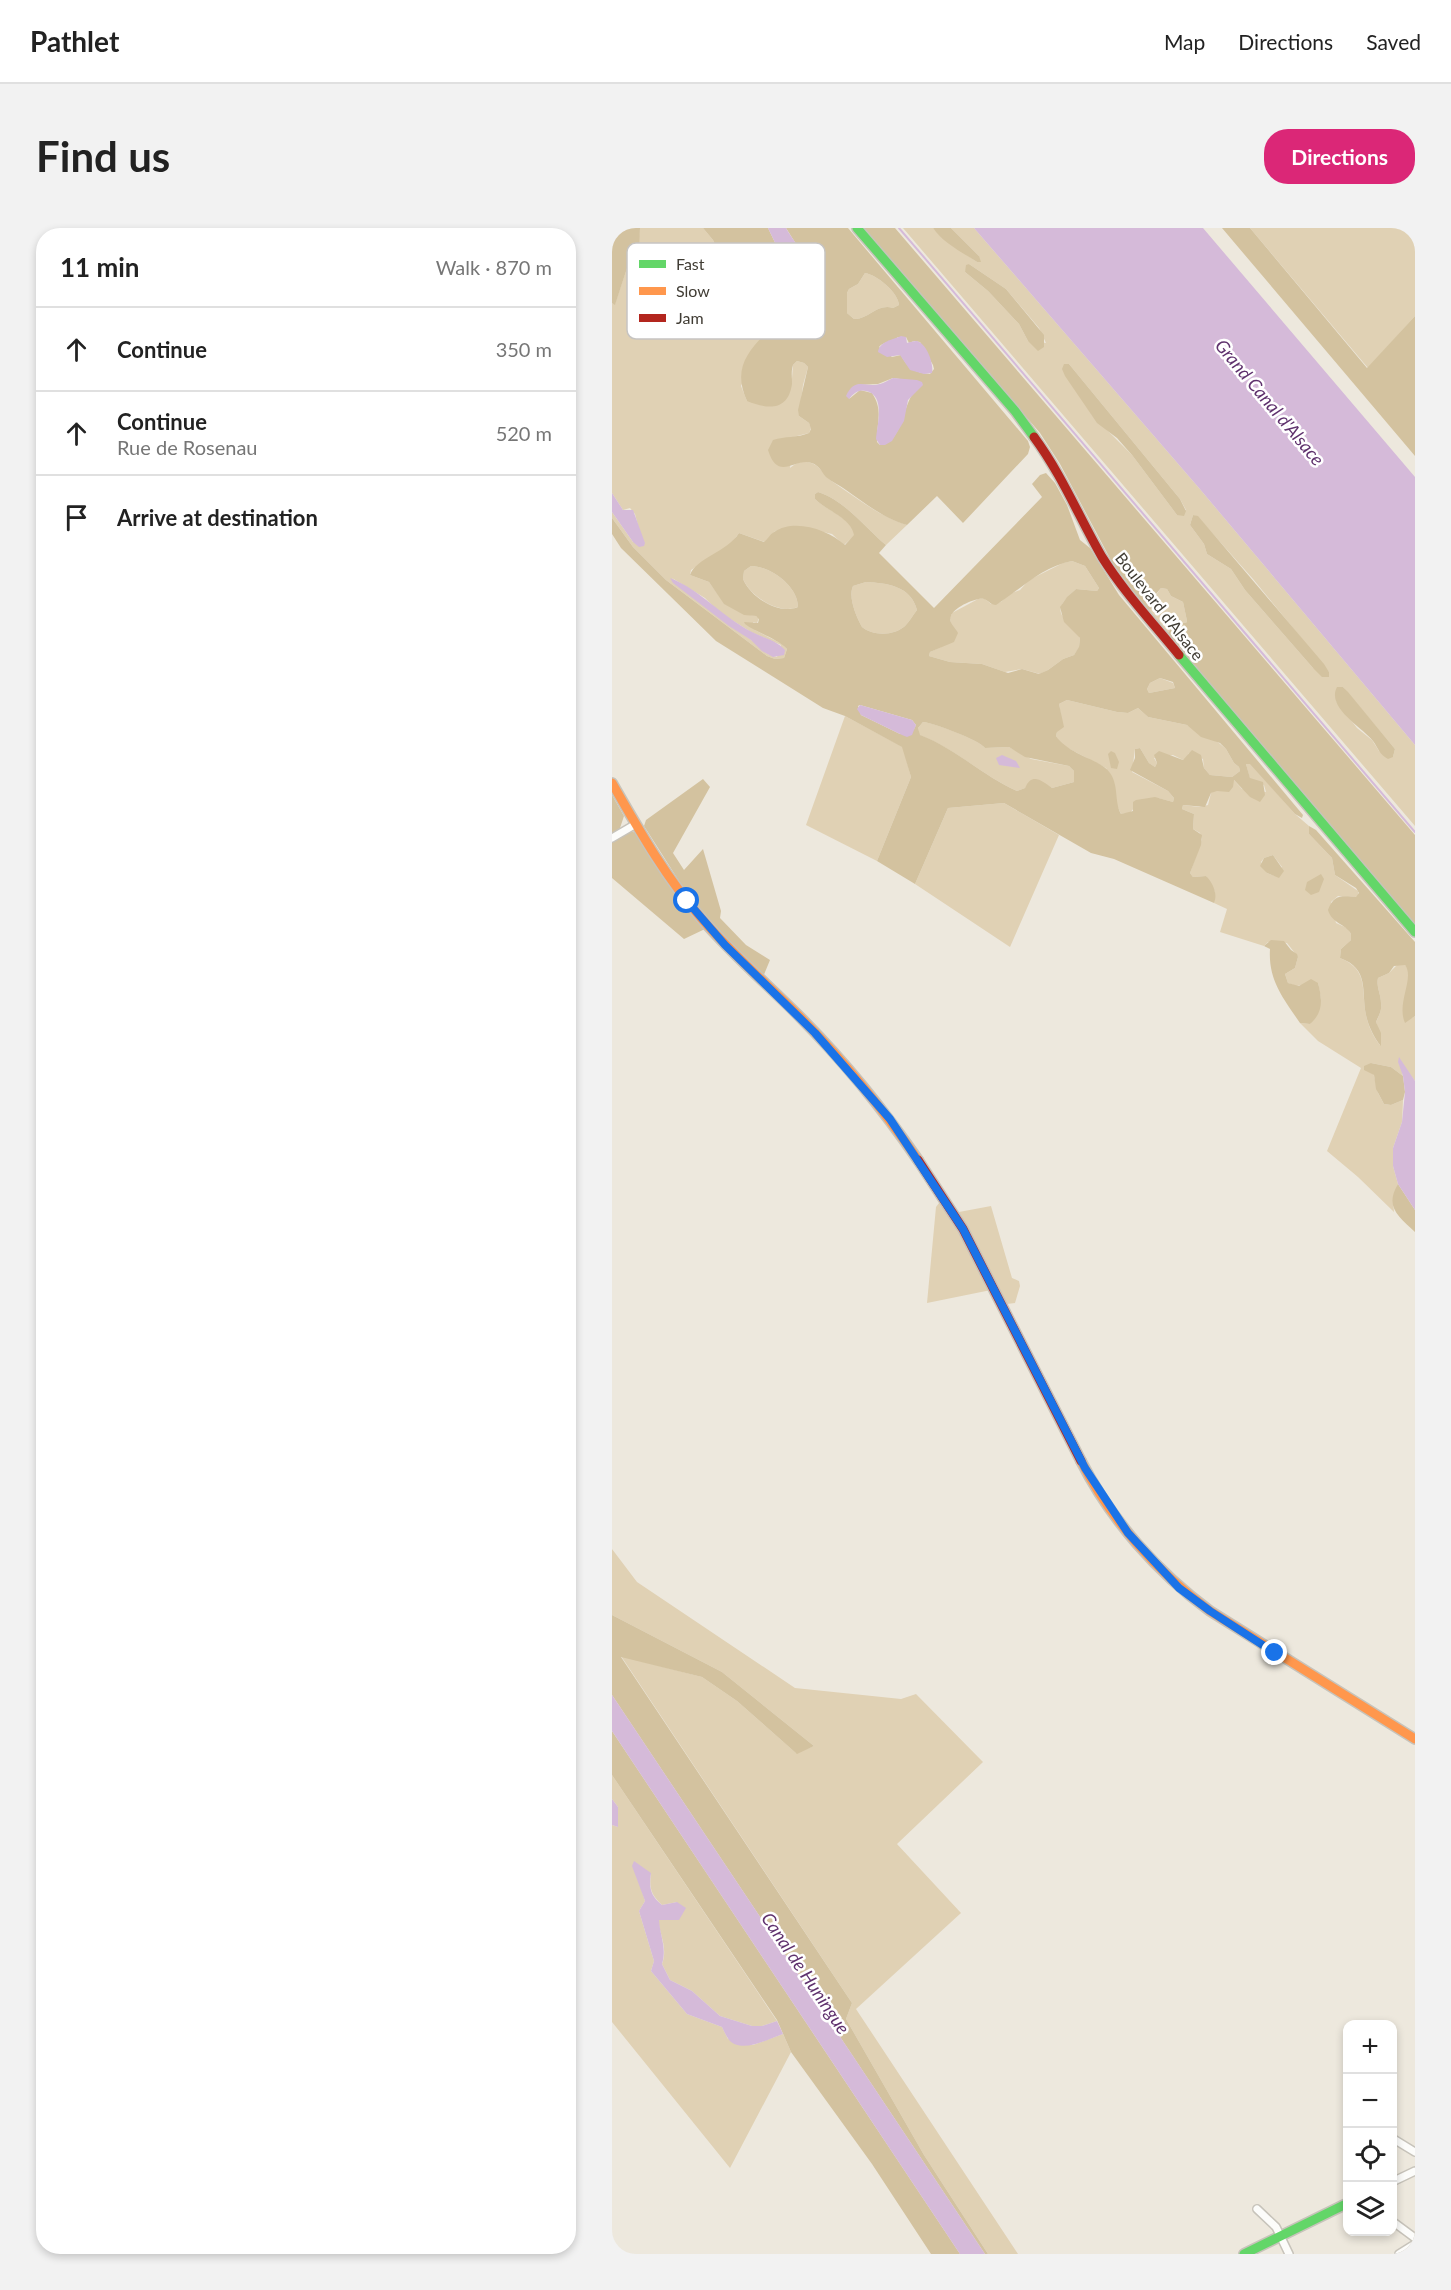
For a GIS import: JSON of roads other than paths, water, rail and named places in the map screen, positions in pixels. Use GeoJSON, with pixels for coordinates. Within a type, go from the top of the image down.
{"type":"FeatureCollection","features":[{"type":"Feature","properties":{"kind":"main road","name":"Boulevard d'Alsace"},"geometry":{"type":"LineString","coordinates":[[857,228],[1029,430],[1055,467],[1103,558],[1138,606],[1415,932]]}},
{"type":"Feature","properties":{"kind":"main road"},"geometry":{"type":"LineString","coordinates":[[612,783],[687,901],[725,945],[823,1041],[890,1119],[963,1229],[1085,1468],[1128,1533],[1179,1588],[1210,1611],[1415,1739]]}},
{"type":"Feature","properties":{"kind":"main road"},"geometry":{"type":"LineString","coordinates":[[1244,2254],[1343,2206]]}},
{"type":"Feature","properties":{"kind":"street"},"geometry":{"type":"LineString","coordinates":[[612,838],[636,824]]}},
{"type":"Feature","properties":{"kind":"street"},"geometry":{"type":"LineString","coordinates":[[1397,2141],[1415,2152]]}},
{"type":"Feature","properties":{"kind":"street"},"geometry":{"type":"LineString","coordinates":[[1397,2180],[1415,2171]]}},
{"type":"Feature","properties":{"kind":"street"},"geometry":{"type":"LineString","coordinates":[[1257,2209],[1276,2227],[1289,2254]]}},
{"type":"Feature","properties":{"kind":"street"},"geometry":{"type":"LineString","coordinates":[[1397,2225],[1415,2238]]}},
{"type":"Feature","properties":{"kind":"street"},"geometry":{"type":"LineString","coordinates":[[1400,2254],[1415,2244]]}},
{"type":"Feature","properties":{"kind":"water"},"geometry":{"type":"Polygon","coordinates":[[[768,228],[786,228],[796,243],[775,243],[768,228]]]}},
{"type":"Feature","properties":{"kind":"water","name":"Grand Canal d'Alsace"},"geometry":{"type":"Polygon","coordinates":[[[974,228],[1203,228],[1415,477],[1415,745],[1199,488],[974,228]]]}},
{"type":"Feature","properties":{"kind":"water"},"geometry":{"type":"Polygon","coordinates":[[[901,336],[906,337],[907,343],[917,341],[924,346],[931,360],[932,373],[924,374],[910,370],[900,355],[887,357],[878,352],[884,343],[901,336]]]}},
{"type":"Feature","properties":{"kind":"water"},"geometry":{"type":"Polygon","coordinates":[[[893,378],[917,380],[923,385],[908,400],[904,421],[892,441],[880,445],[876,439],[879,411],[876,398],[866,391],[856,392],[849,399],[846,396],[849,390],[857,384],[875,385],[893,378]]]}},
{"type":"Feature","properties":{"kind":"water"},"geometry":{"type":"Polygon","coordinates":[[[612,493],[623,510],[633,510],[645,543],[644,546],[639,547],[633,542],[612,512],[612,493]]]}},
{"type":"Feature","properties":{"kind":"water"},"geometry":{"type":"Polygon","coordinates":[[[670,578],[691,589],[742,626],[778,644],[785,650],[784,655],[773,657],[762,651],[751,640],[673,583],[670,578]]]}},
{"type":"Feature","properties":{"kind":"water"},"geometry":{"type":"Polygon","coordinates":[[[860,705],[912,720],[916,725],[912,735],[907,737],[861,715],[857,709],[860,705]]]}},
{"type":"Feature","properties":{"kind":"water"},"geometry":{"type":"Polygon","coordinates":[[[1002,755],[1016,761],[1020,768],[999,765],[996,758],[1002,755]]]}},
{"type":"Feature","properties":{"kind":"water"},"geometry":{"type":"Polygon","coordinates":[[[1399,1057],[1415,1081],[1415,1210],[1398,1184],[1393,1166],[1393,1148],[1402,1122],[1405,1092],[1398,1062],[1399,1057]]]}},
{"type":"Feature","properties":{"kind":"water"},"geometry":{"type":"Polygon","coordinates":[[[612,1695],[985,2254],[960,2254],[612,1731],[612,1695]]]}},
{"type":"Feature","properties":{"kind":"water"},"geometry":{"type":"Polygon","coordinates":[[[612,1799],[618,1807],[618,1827],[612,1825],[612,1799]]]}},
{"type":"Feature","properties":{"kind":"water"},"geometry":{"type":"Polygon","coordinates":[[[634,1861],[651,1873],[651,1891],[662,1905],[677,1902],[686,1908],[679,1920],[659,1920],[664,1947],[662,1964],[670,1980],[692,1991],[720,2016],[752,2026],[762,2026],[777,2021],[783,2034],[748,2046],[741,2046],[729,2040],[722,2027],[687,2014],[651,1971],[654,1961],[639,1911],[645,1901],[632,1866],[634,1861]]]}},
{"type":"Feature","properties":{"kind":"waterway"},"geometry":{"type":"LineString","coordinates":[[899,228],[1415,832]]}},
{"type":"Feature","properties":{"kind":"water label","name":"Canal de Huningue"},"geometry":{"type":"Point","coordinates":[806,1973]}}]}
